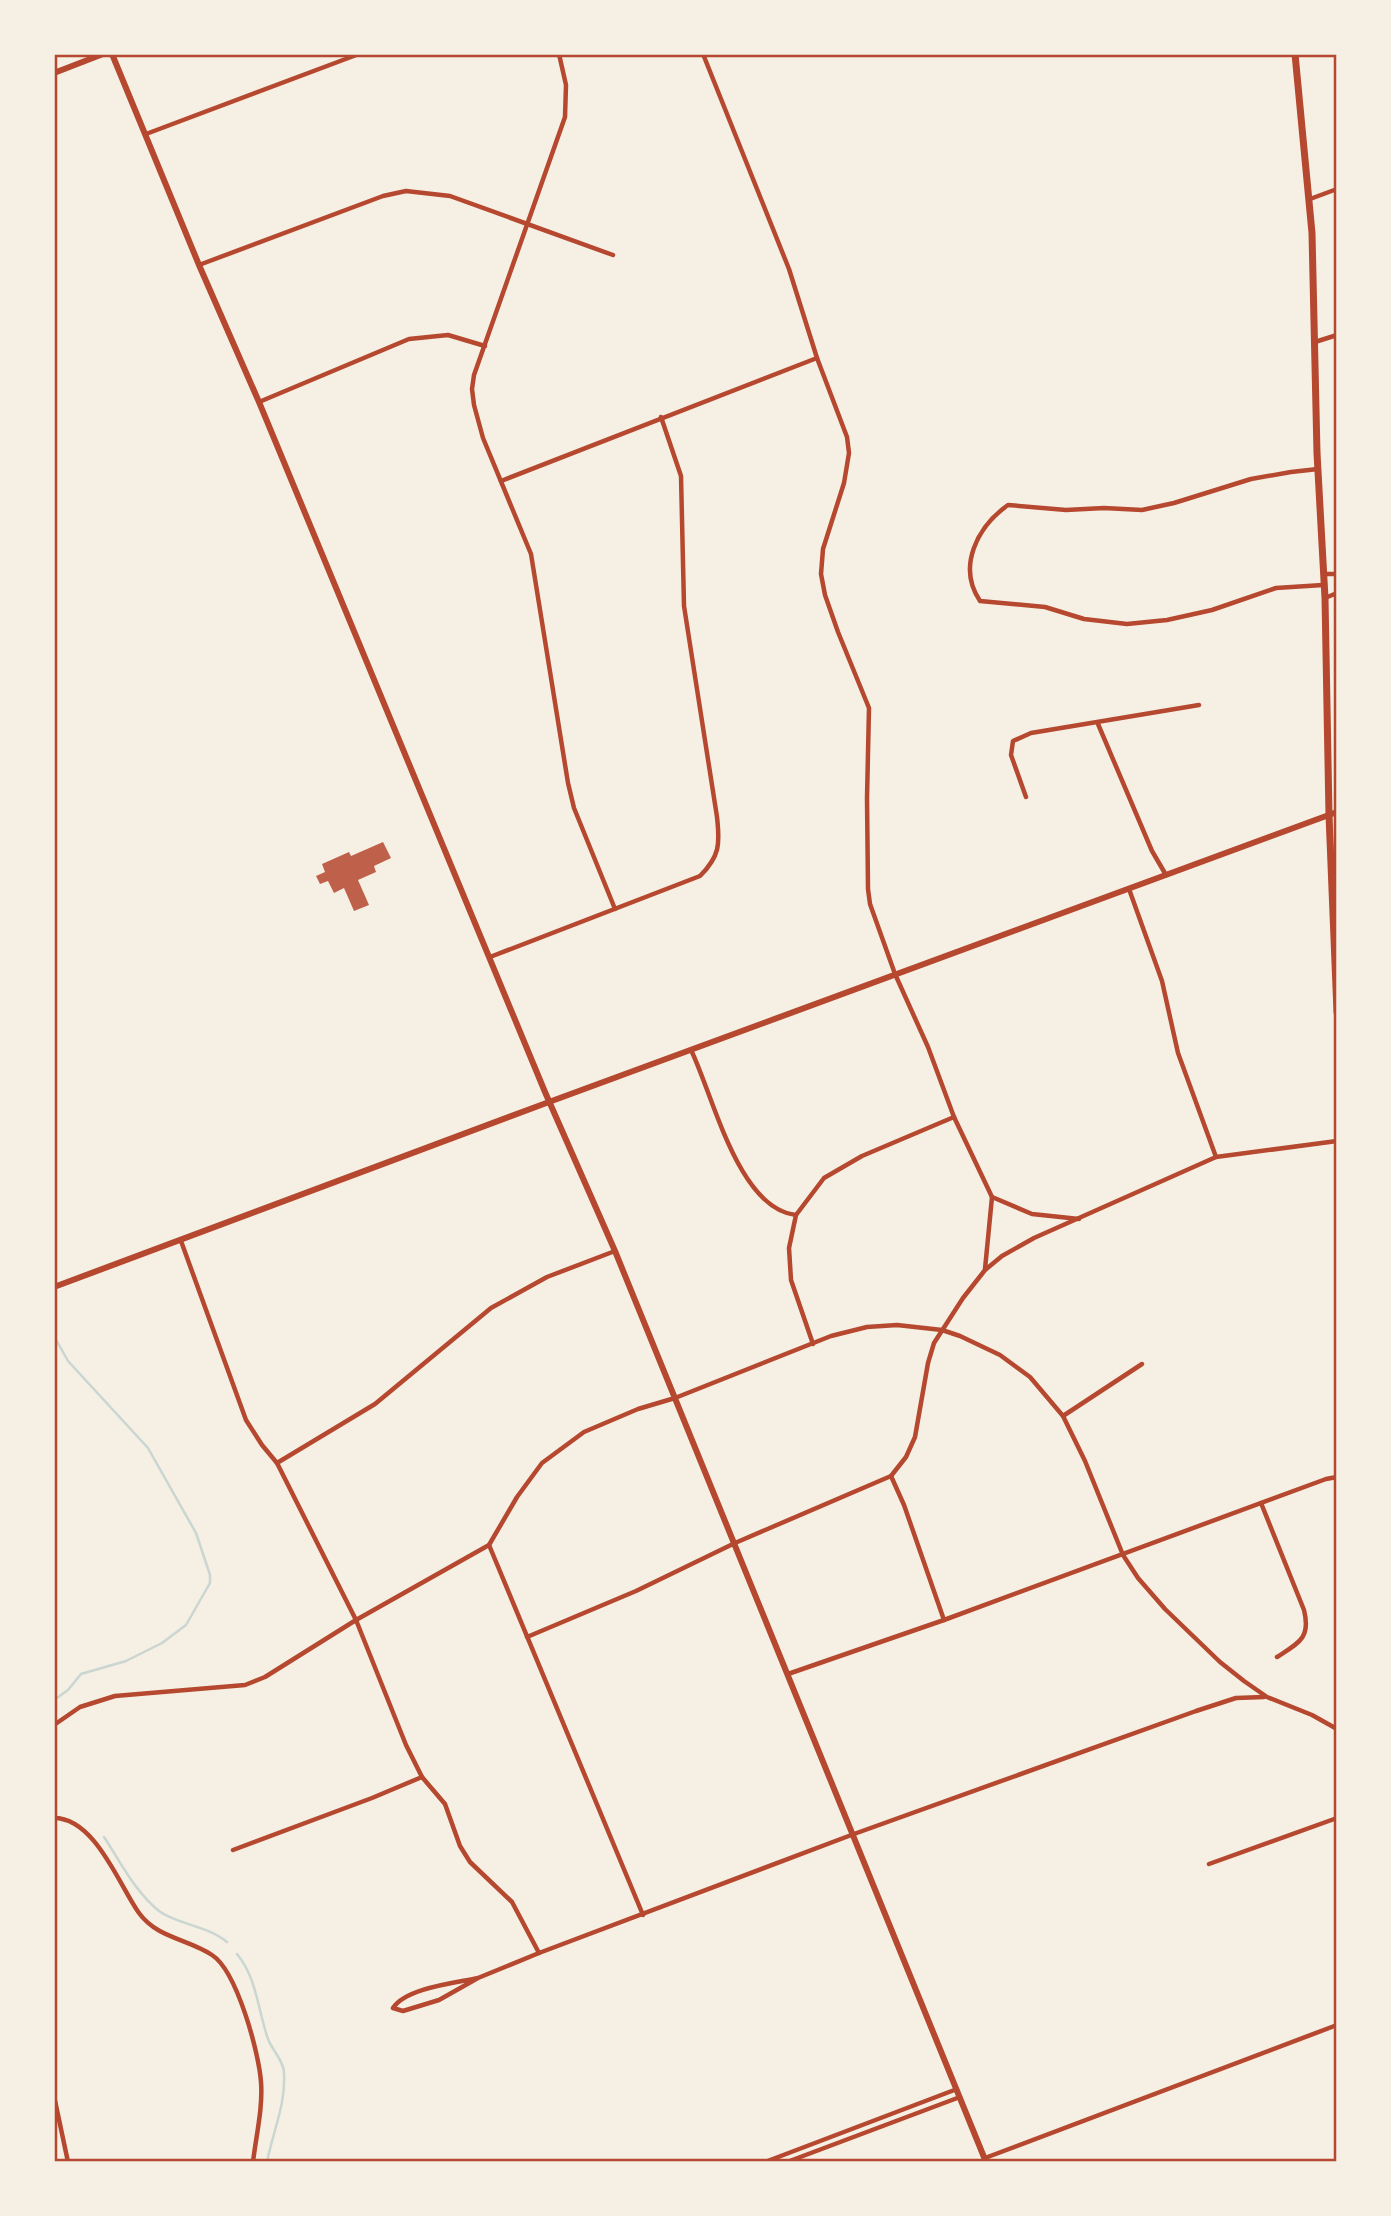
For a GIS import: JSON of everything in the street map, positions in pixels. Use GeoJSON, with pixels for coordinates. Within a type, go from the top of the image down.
{"type":"FeatureCollection","features":[{"type":"Feature","properties":{"kind":"main road"},"geometry":{"type":"LineString","coordinates":[[54,73],[103,54]]}},
{"type":"Feature","properties":{"kind":"main road"},"geometry":{"type":"LineString","coordinates":[[112,54],[549,1102],[615,1251],[986,2160]]}},
{"type":"Feature","properties":{"kind":"main road"},"geometry":{"type":"LineString","coordinates":[[1295,54],[1310,199],[1318,469],[1333,813],[1337,1012]]}},
{"type":"Feature","properties":{"kind":"main road"},"geometry":{"type":"LineString","coordinates":[[54,1287],[1333,813]]}},
{"type":"Feature","properties":{"kind":"street"},"geometry":{"type":"LineString","coordinates":[[146,134],[359,54]]}},
{"type":"Feature","properties":{"kind":"street"},"geometry":{"type":"LineString","coordinates":[[559,54],[566,85],[565,117],[474,375],[472,389],[483,438],[531,554],[568,783],[574,808],[615,909]]}},
{"type":"Feature","properties":{"kind":"street"},"geometry":{"type":"LineString","coordinates":[[703,54],[789,269],[817,358],[847,437],[849,453],[844,483],[822,549],[821,574],[838,632],[869,708],[870,904],[895,974],[928,1047],[954,1117],[992,1197],[985,1270]]}},
{"type":"Feature","properties":{"kind":"street"},"geometry":{"type":"LineString","coordinates":[[1310,199],[1337,189]]}},
{"type":"Feature","properties":{"kind":"street"},"geometry":{"type":"LineString","coordinates":[[199,265],[383,196],[406,191],[450,196],[613,255]]}},
{"type":"Feature","properties":{"kind":"street"},"geometry":{"type":"LineString","coordinates":[[259,402],[409,339],[448,335],[485,346]]}},
{"type":"Feature","properties":{"kind":"street"},"geometry":{"type":"LineString","coordinates":[[1315,342],[1337,335]]}},
{"type":"Feature","properties":{"kind":"street"},"geometry":{"type":"LineString","coordinates":[[501,481],[817,358]]}},
{"type":"Feature","properties":{"kind":"street"},"geometry":{"type":"LineString","coordinates":[[490,957],[700,876],[712,864],[718,852],[717,817],[684,606],[681,476],[660,418]]}},
{"type":"Feature","properties":{"kind":"street"},"geometry":{"type":"LineString","coordinates":[[1318,469],[1251,479],[1142,510],[1066,510],[1008,505],[997,513],[979,537],[968,564],[972,589],[980,601],[1045,607],[1084,619],[1127,624],[1167,620],[1212,610],[1276,589],[1323,586]]}},
{"type":"Feature","properties":{"kind":"street"},"geometry":{"type":"LineString","coordinates":[[1323,574],[1337,574]]}},
{"type":"Feature","properties":{"kind":"street"},"geometry":{"type":"LineString","coordinates":[[1325,598],[1337,593]]}},
{"type":"Feature","properties":{"kind":"street"},"geometry":{"type":"LineString","coordinates":[[1026,797],[1011,755],[1013,741],[1031,733],[1098,724],[1199,705]]}},
{"type":"Feature","properties":{"kind":"street"},"geometry":{"type":"LineString","coordinates":[[1098,724],[1147,838],[1166,875]]}},
{"type":"Feature","properties":{"kind":"street"},"geometry":{"type":"LineString","coordinates":[[1128,888],[1162,981],[1178,1053],[1216,1157]]}},
{"type":"Feature","properties":{"kind":"street"},"geometry":{"type":"LineString","coordinates":[[691,1050],[743,1173],[780,1212],[796,1215]]}},
{"type":"Feature","properties":{"kind":"street"},"geometry":{"type":"LineString","coordinates":[[813,1344],[790,1280],[789,1248],[796,1215],[824,1178],[862,1156],[954,1117]]}},
{"type":"Feature","properties":{"kind":"street"},"geometry":{"type":"LineString","coordinates":[[527,1637],[891,1476],[906,1457],[915,1437],[934,1343],[985,1270],[1002,1255],[1034,1238],[1216,1157],[1337,1140]]}},
{"type":"Feature","properties":{"kind":"street"},"geometry":{"type":"LineString","coordinates":[[992,1197],[1032,1214],[1079,1219]]}},
{"type":"Feature","properties":{"kind":"street"},"geometry":{"type":"LineString","coordinates":[[181,1241],[246,1420],[277,1463],[356,1620],[406,1745],[422,1777],[445,1804],[460,1846],[470,1862],[512,1902],[539,1953]]}},
{"type":"Feature","properties":{"kind":"street"},"geometry":{"type":"LineString","coordinates":[[277,1463],[375,1404],[491,1308],[547,1277],[615,1251]]}},
{"type":"Feature","properties":{"kind":"street"},"geometry":{"type":"LineString","coordinates":[[54,1725],[80,1707],[114,1696],[245,1685],[265,1677],[356,1620],[489,1545],[517,1497],[542,1463],[584,1432],[831,1336],[867,1327],[905,1325],[942,1330],[983,1345],[1014,1364],[1036,1382],[1063,1416],[1085,1461],[1123,1555],[1138,1578],[1165,1609],[1220,1662],[1267,1697],[1312,1715],[1337,1729]]}},
{"type":"Feature","properties":{"kind":"street"},"geometry":{"type":"LineString","coordinates":[[1063,1416],[1142,1364]]}},
{"type":"Feature","properties":{"kind":"street"},"geometry":{"type":"LineString","coordinates":[[891,1476],[904,1505],[944,1620]]}},
{"type":"Feature","properties":{"kind":"street"},"geometry":{"type":"LineString","coordinates":[[788,1674],[1337,1477]]}},
{"type":"Feature","properties":{"kind":"street"},"geometry":{"type":"LineString","coordinates":[[1261,1503],[1304,1609],[1307,1624],[1300,1641],[1277,1657]]}},
{"type":"Feature","properties":{"kind":"street"},"geometry":{"type":"LineString","coordinates":[[489,1545],[643,1915]]}},
{"type":"Feature","properties":{"kind":"street"},"geometry":{"type":"LineString","coordinates":[[478,1978],[411,1995],[398,2001],[393,2008],[403,2011],[439,2000],[478,1978],[539,1953],[854,1834],[1227,1700],[1246,1696],[1267,1697]]}},
{"type":"Feature","properties":{"kind":"street"},"geometry":{"type":"LineString","coordinates":[[233,1850],[422,1777]]}},
{"type":"Feature","properties":{"kind":"street"},"geometry":{"type":"LineString","coordinates":[[54,1818],[59,1817],[83,1828],[151,1927],[215,1956],[230,1979],[256,2047],[261,2083],[253,2162]]}},
{"type":"Feature","properties":{"kind":"street"},"geometry":{"type":"LineString","coordinates":[[1209,1864],[1337,1818]]}},
{"type":"Feature","properties":{"kind":"street"},"geometry":{"type":"LineString","coordinates":[[986,2160],[1337,2025]]}},
{"type":"Feature","properties":{"kind":"street"},"geometry":{"type":"LineString","coordinates":[[765,2162],[960,2093]]}},
{"type":"Feature","properties":{"kind":"street"},"geometry":{"type":"LineString","coordinates":[[787,2162],[960,2093]]}},
{"type":"Feature","properties":{"kind":"street"},"geometry":{"type":"LineString","coordinates":[[54,2096],[68,2162]]}},
{"type":"Feature","properties":{"kind":"building"},"geometry":{"type":"Polygon","coordinates":[[[383,842],[391,858],[374,866],[376,872],[358,880],[369,905],[354,911],[344,888],[334,893],[328,881],[320,884],[316,876],[325,872],[322,864],[349,852],[351,856],[383,842]]]}},
{"type":"Feature","properties":{"kind":"waterway"},"geometry":{"type":"LineString","coordinates":[[54,1336],[68,1361],[148,1448],[196,1533],[210,1575],[210,1583],[186,1625],[162,1643],[126,1661],[81,1674],[68,1690],[54,1700]]}},
{"type":"Feature","properties":{"kind":"waterway"},"geometry":{"type":"LineString","coordinates":[[104,1837],[135,1886],[159,1911],[219,1936],[227,1942]]}},
{"type":"Feature","properties":{"kind":"waterway"},"geometry":{"type":"LineString","coordinates":[[237,1954],[249,1973],[268,2039],[283,2069],[283,2096],[267,2162]]}}]}
